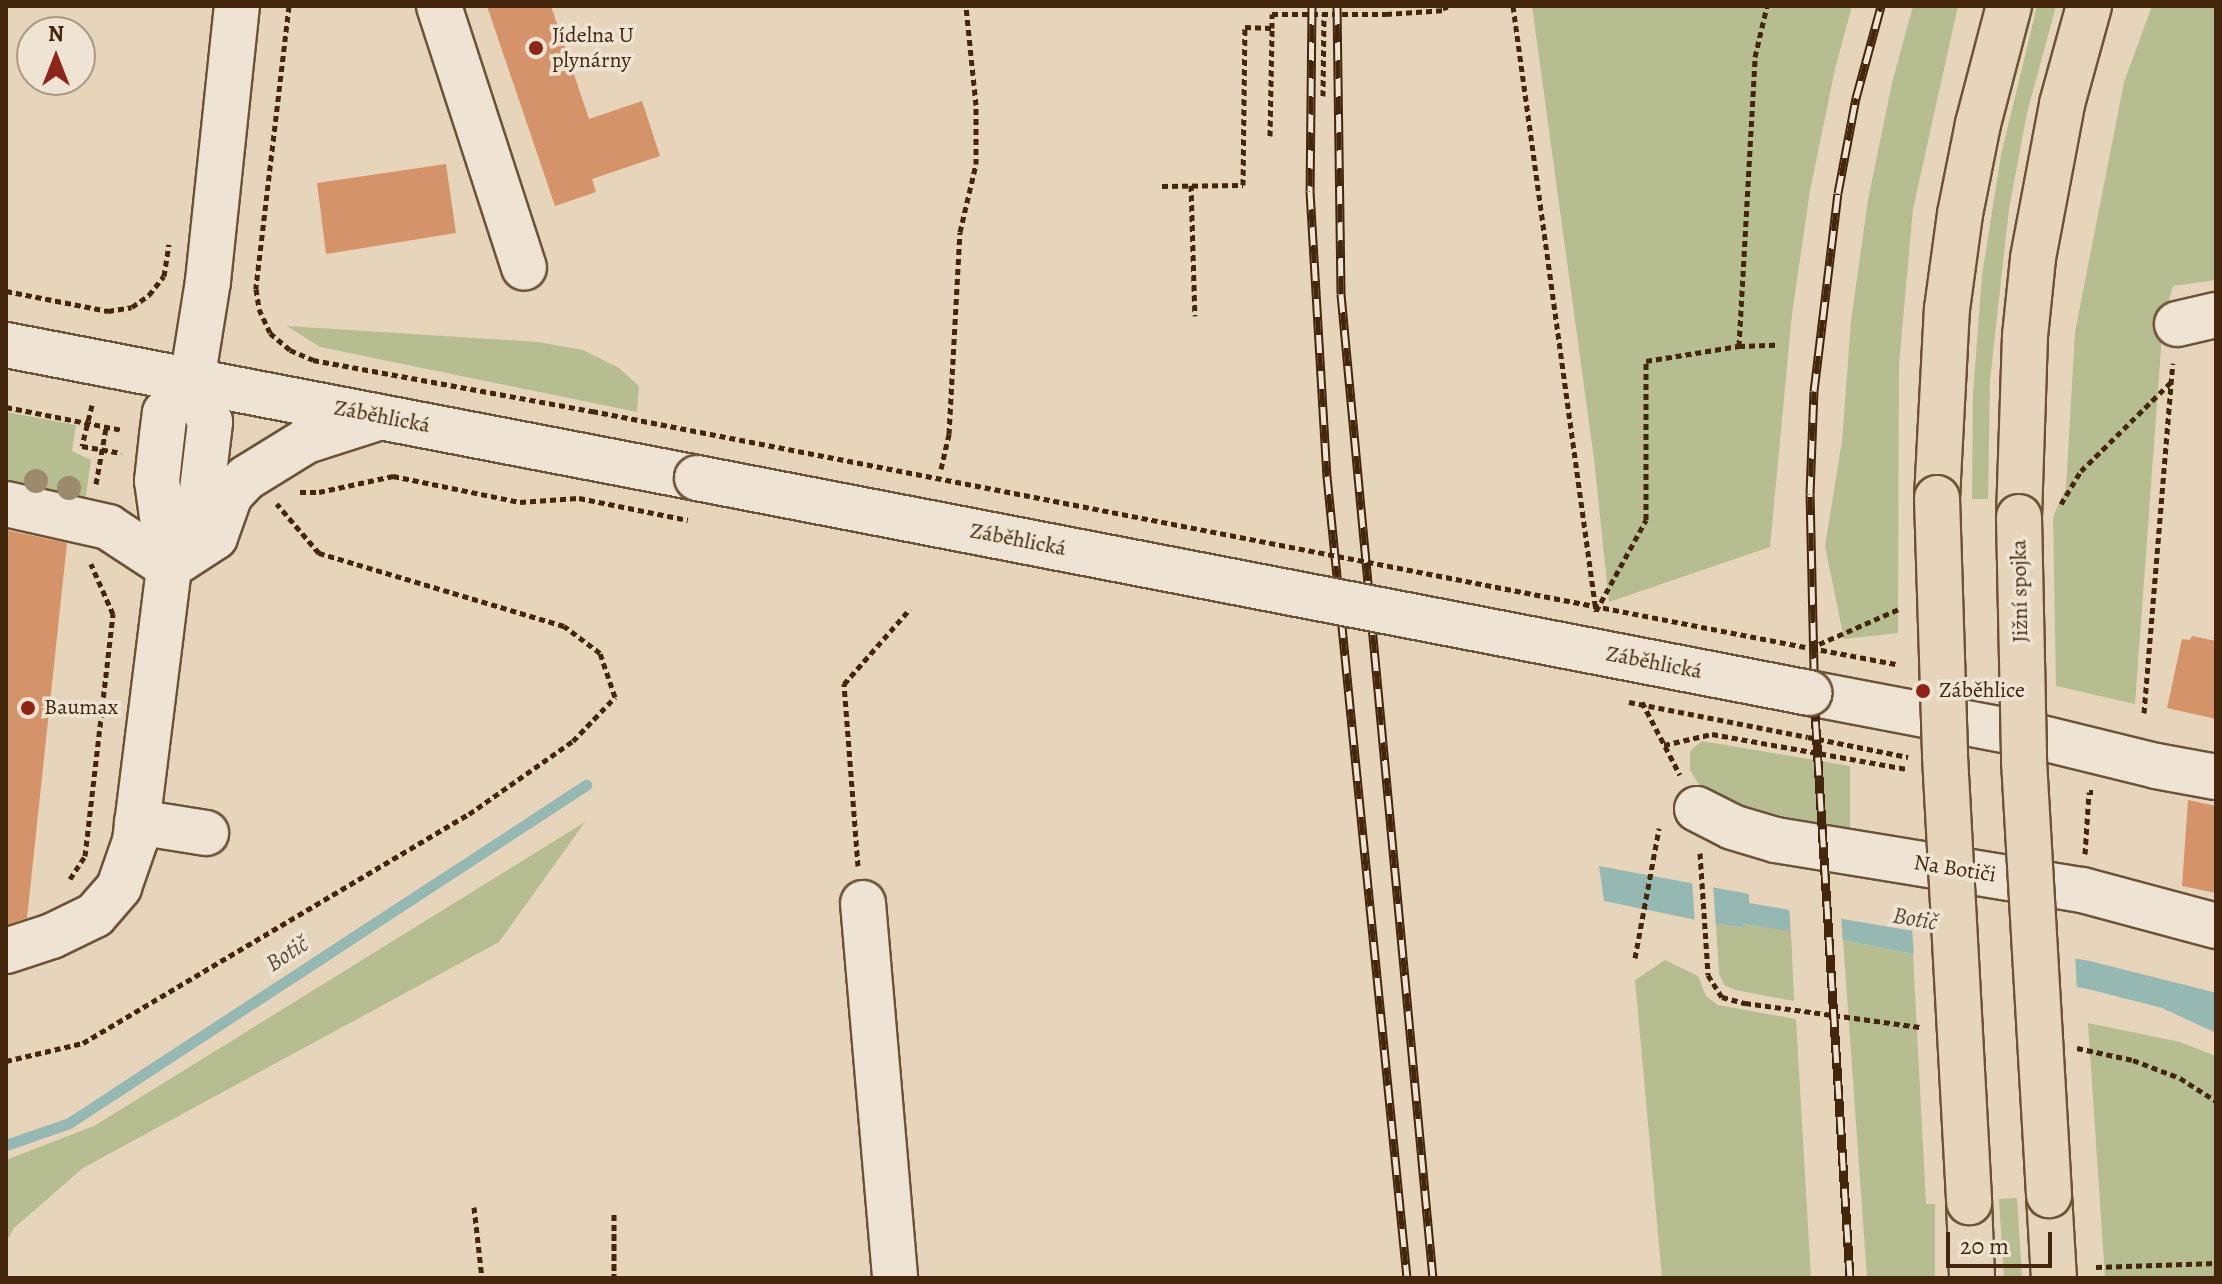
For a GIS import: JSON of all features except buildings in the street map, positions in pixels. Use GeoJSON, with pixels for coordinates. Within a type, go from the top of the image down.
{"type":"FeatureCollection","features":[{"type":"Feature","properties":{"kind":"highway"},"geometry":{"type":"LineString","coordinates":[[1972,1278],[1945,756],[1937,498],[1947,309],[1960,214],[1978,124],[2009,6]]}},
{"type":"Feature","properties":{"kind":"highway","name":"Jižní spojka"},"geometry":{"type":"LineString","coordinates":[[2054,1278],[2024,761],[2019,517],[2024,352],[2033,258],[2062,104],[2089,6]]}},
{"type":"Feature","properties":{"kind":"street"},"geometry":{"type":"LineString","coordinates":[[6,951],[52,936],[95,915],[119,887],[135,841],[169,567],[201,498],[209,433],[210,422],[192,381],[208,281],[237,6]]}},
{"type":"Feature","properties":{"kind":"street"},"geometry":{"type":"LineString","coordinates":[[439,6],[524,268]]}},
{"type":"Feature","properties":{"kind":"street","name":"Záběhlická"},"geometry":{"type":"LineString","coordinates":[[6,345],[381,418],[578,484],[1809,693],[2030,735],[2156,766],[2216,777]]}},
{"type":"Feature","properties":{"kind":"street"},"geometry":{"type":"LineString","coordinates":[[169,567],[215,537],[230,495],[246,478],[306,441],[381,418]]}},
{"type":"Feature","properties":{"kind":"street"},"geometry":{"type":"LineString","coordinates":[[6,504],[108,527],[169,567]]}},
{"type":"Feature","properties":{"kind":"street","name":"Záběhlická"},"geometry":{"type":"LineString","coordinates":[[2030,735],[2074,734],[2185,743],[2216,749]]}},
{"type":"Feature","properties":{"kind":"street"},"geometry":{"type":"LineString","coordinates":[[137,822],[206,833]]}},
{"type":"Feature","properties":{"kind":"street","name":"Na Botiči"},"geometry":{"type":"LineString","coordinates":[[1685,828],[1732,827],[1776,840],[2082,890],[2216,926]]}},
{"type":"Feature","properties":{"kind":"street"},"geometry":{"type":"LineString","coordinates":[[863,903],[895,1278]]}},
{"type":"Feature","properties":{"kind":"path"},"geometry":{"type":"LineString","coordinates":[[289,6],[256,289],[259,309],[270,333],[290,350],[313,360],[592,411],[1896,664]]}},
{"type":"Feature","properties":{"kind":"path"},"geometry":{"type":"LineString","coordinates":[[941,469],[949,434],[960,232],[976,164],[976,105],[966,6]]}},
{"type":"Feature","properties":{"kind":"path"},"geometry":{"type":"LineString","coordinates":[[1270,136],[1272,14],[1430,11],[1446,10],[1445,6]]}},
{"type":"Feature","properties":{"kind":"path"},"geometry":{"type":"LineString","coordinates":[[1513,6],[1596,611],[1602,625]]}},
{"type":"Feature","properties":{"kind":"path"},"geometry":{"type":"LineString","coordinates":[[1739,346],[1755,57],[1767,6]]}},
{"type":"Feature","properties":{"kind":"path"},"geometry":{"type":"LineString","coordinates":[[1323,96],[1324,14]]}},
{"type":"Feature","properties":{"kind":"path"},"geometry":{"type":"LineString","coordinates":[[1162,186],[1243,185],[1245,27],[1272,28]]}},
{"type":"Feature","properties":{"kind":"path"},"geometry":{"type":"LineString","coordinates":[[1191,185],[1195,316]]}},
{"type":"Feature","properties":{"kind":"path"},"geometry":{"type":"LineString","coordinates":[[6,291],[108,311],[132,307],[149,295],[164,276]]}},
{"type":"Feature","properties":{"kind":"path"},"geometry":{"type":"LineString","coordinates":[[1596,611],[1646,520],[1646,361],[1739,346],[1776,345]]}},
{"type":"Feature","properties":{"kind":"path"},"geometry":{"type":"LineString","coordinates":[[2144,713],[2171,382]]}},
{"type":"Feature","properties":{"kind":"path"},"geometry":{"type":"LineString","coordinates":[[92,405],[82,446],[122,453]]}},
{"type":"Feature","properties":{"kind":"path"},"geometry":{"type":"LineString","coordinates":[[6,407],[106,428],[94,493]]}},
{"type":"Feature","properties":{"kind":"path"},"geometry":{"type":"LineString","coordinates":[[297,492],[319,492],[393,476],[520,502],[578,484]]}},
{"type":"Feature","properties":{"kind":"path"},"geometry":{"type":"LineString","coordinates":[[6,1061],[83,1043],[469,814],[573,741],[615,697],[600,653],[564,626],[319,553],[272,498]]}},
{"type":"Feature","properties":{"kind":"path"},"geometry":{"type":"LineString","coordinates":[[67,883],[85,856],[113,614],[85,550]]}},
{"type":"Feature","properties":{"kind":"path"},"geometry":{"type":"LineString","coordinates":[[863,903],[844,684],[910,609]]}},
{"type":"Feature","properties":{"kind":"path"},"geometry":{"type":"LineString","coordinates":[[1637,691],[1664,745],[1712,734],[1915,770]]}},
{"type":"Feature","properties":{"kind":"path"},"geometry":{"type":"LineString","coordinates":[[1808,737],[1917,759]]}},
{"type":"Feature","properties":{"kind":"path"},"geometry":{"type":"LineString","coordinates":[[2082,890],[2089,792]]}},
{"type":"Feature","properties":{"kind":"path"},"geometry":{"type":"LineString","coordinates":[[1635,958],[1685,828]]}},
{"type":"Feature","properties":{"kind":"path"},"geometry":{"type":"LineString","coordinates":[[1685,828],[1708,975],[1722,997],[1745,1003]]}},
{"type":"Feature","properties":{"kind":"path"},"geometry":{"type":"LineString","coordinates":[[474,1207],[482,1278]]}},
{"type":"Feature","properties":{"kind":"path"},"geometry":{"type":"LineString","coordinates":[[614,1214],[614,1278]]}},
{"type":"Feature","properties":{"kind":"path"},"geometry":{"type":"LineString","coordinates":[[2096,1267],[2216,1263]]}},
{"type":"Feature","properties":{"kind":"green space"},"geometry":{"type":"Polygon","coordinates":[[[1532,6],[1852,6],[1835,69],[1810,191],[1792,314],[1770,547],[1609,602],[1594,459],[1532,6]]]}},
{"type":"Feature","properties":{"kind":"green space"},"geometry":{"type":"Polygon","coordinates":[[[1913,6],[1958,6],[1913,209],[1899,365],[1898,633],[1844,639],[1825,546],[1842,441],[1851,321],[1868,200],[1892,83],[1913,6]]]}},
{"type":"Feature","properties":{"kind":"green space"},"geometry":{"type":"Polygon","coordinates":[[[2037,6],[2056,6],[2027,113],[2009,209],[1990,380],[1988,499],[1972,499],[1973,394],[1982,275],[2001,155],[2037,6]]]}},
{"type":"Feature","properties":{"kind":"green space"},"geometry":{"type":"Polygon","coordinates":[[[2152,6],[2216,6],[2216,280],[2173,286],[2163,321],[2135,704],[2056,686],[2053,517],[2066,488],[2075,332],[2124,82],[2152,6]]]}},
{"type":"Feature","properties":{"kind":"green space"},"geometry":{"type":"Polygon","coordinates":[[[287,326],[538,342],[583,350],[619,368],[639,386],[637,412],[320,347],[287,326]]]}},
{"type":"Feature","properties":{"kind":"green space"},"geometry":{"type":"Polygon","coordinates":[[[6,412],[76,425],[72,451],[91,460],[84,509],[6,491],[6,412]]]}},
{"type":"Feature","properties":{"kind":"green space"},"geometry":{"type":"Polygon","coordinates":[[[1702,741],[1850,766],[1850,833],[1715,799],[1701,788],[1690,770],[1690,751],[1702,741]]]}},
{"type":"Feature","properties":{"kind":"green space"},"geometry":{"type":"Polygon","coordinates":[[[585,822],[499,942],[83,1168],[14,1228],[6,1242],[6,1160],[94,1126],[585,822]]]}},
{"type":"Feature","properties":{"kind":"green space"},"geometry":{"type":"Polygon","coordinates":[[[1716,924],[1743,928],[1744,924],[1791,931],[1794,1001],[1735,990],[1724,985],[1719,974],[1716,924]]]}},
{"type":"Feature","properties":{"kind":"green space"},"geometry":{"type":"Polygon","coordinates":[[[1843,940],[1913,954],[1926,1204],[1935,1204],[1935,1278],[1867,1278],[1843,940]]]}},
{"type":"Feature","properties":{"kind":"green space"},"geometry":{"type":"Polygon","coordinates":[[[1665,960],[1698,976],[1706,996],[1718,1005],[1796,1019],[1811,1278],[1662,1278],[1635,980],[1665,960]]]}},
{"type":"Feature","properties":{"kind":"green space"},"geometry":{"type":"Polygon","coordinates":[[[2088,1023],[2180,1042],[2216,1056],[2216,1278],[2105,1278],[2088,1023]]]}},
{"type":"Feature","properties":{"kind":"green space"},"geometry":{"type":"Polygon","coordinates":[[[2017,1198],[2022,1278],[2004,1278],[1999,1199],[2017,1198]]]}},
{"type":"Feature","properties":{"kind":"water"},"geometry":{"type":"Polygon","coordinates":[[[1599,866],[1749,894],[1749,903],[2090,961],[2213,992],[2216,993],[2216,1033],[2162,1008],[2092,990],[1843,940],[1745,924],[1744,928],[1716,924],[1604,901],[1599,866]]]}},
{"type":"Feature","properties":{"kind":"pier"},"geometry":{"type":"Polygon","coordinates":[[[1692,880],[1713,883],[1716,928],[1695,924],[1692,880]]]}},
{"type":"Feature","properties":{"kind":"pier"},"geometry":{"type":"Polygon","coordinates":[[[1789,906],[1841,915],[1843,945],[1791,936],[1789,906]]]}},
{"type":"Feature","properties":{"kind":"pier"},"geometry":{"type":"Polygon","coordinates":[[[1912,927],[2075,954],[2077,991],[1914,958],[1912,927]]]}},
{"type":"Feature","properties":{"kind":"waterway","name":"Botič"},"geometry":{"type":"LineString","coordinates":[[6,1145],[69,1123],[586,785]]}},
{"type":"Feature","properties":{"kind":"railway"},"geometry":{"type":"LineString","coordinates":[[1312,6],[1310,191],[1327,476],[1407,1278]]}},
{"type":"Feature","properties":{"kind":"railway"},"geometry":{"type":"LineString","coordinates":[[1337,6],[1341,294],[1433,1278]]}},
{"type":"Feature","properties":{"kind":"railway"},"geometry":{"type":"LineString","coordinates":[[1850,1278],[1815,712],[1810,494],[1814,391],[1838,193],[1856,98],[1881,6]]}},
{"type":"Feature","properties":{"kind":"place","name":"Jídelna U plynárny"},"geometry":{"type":"Point","coordinates":[536,48]}},
{"type":"Feature","properties":{"kind":"place","name":"Záběhlice"},"geometry":{"type":"Point","coordinates":[1923,691]}},
{"type":"Feature","properties":{"kind":"place","name":"Baumax"},"geometry":{"type":"Point","coordinates":[28,708]}}]}
